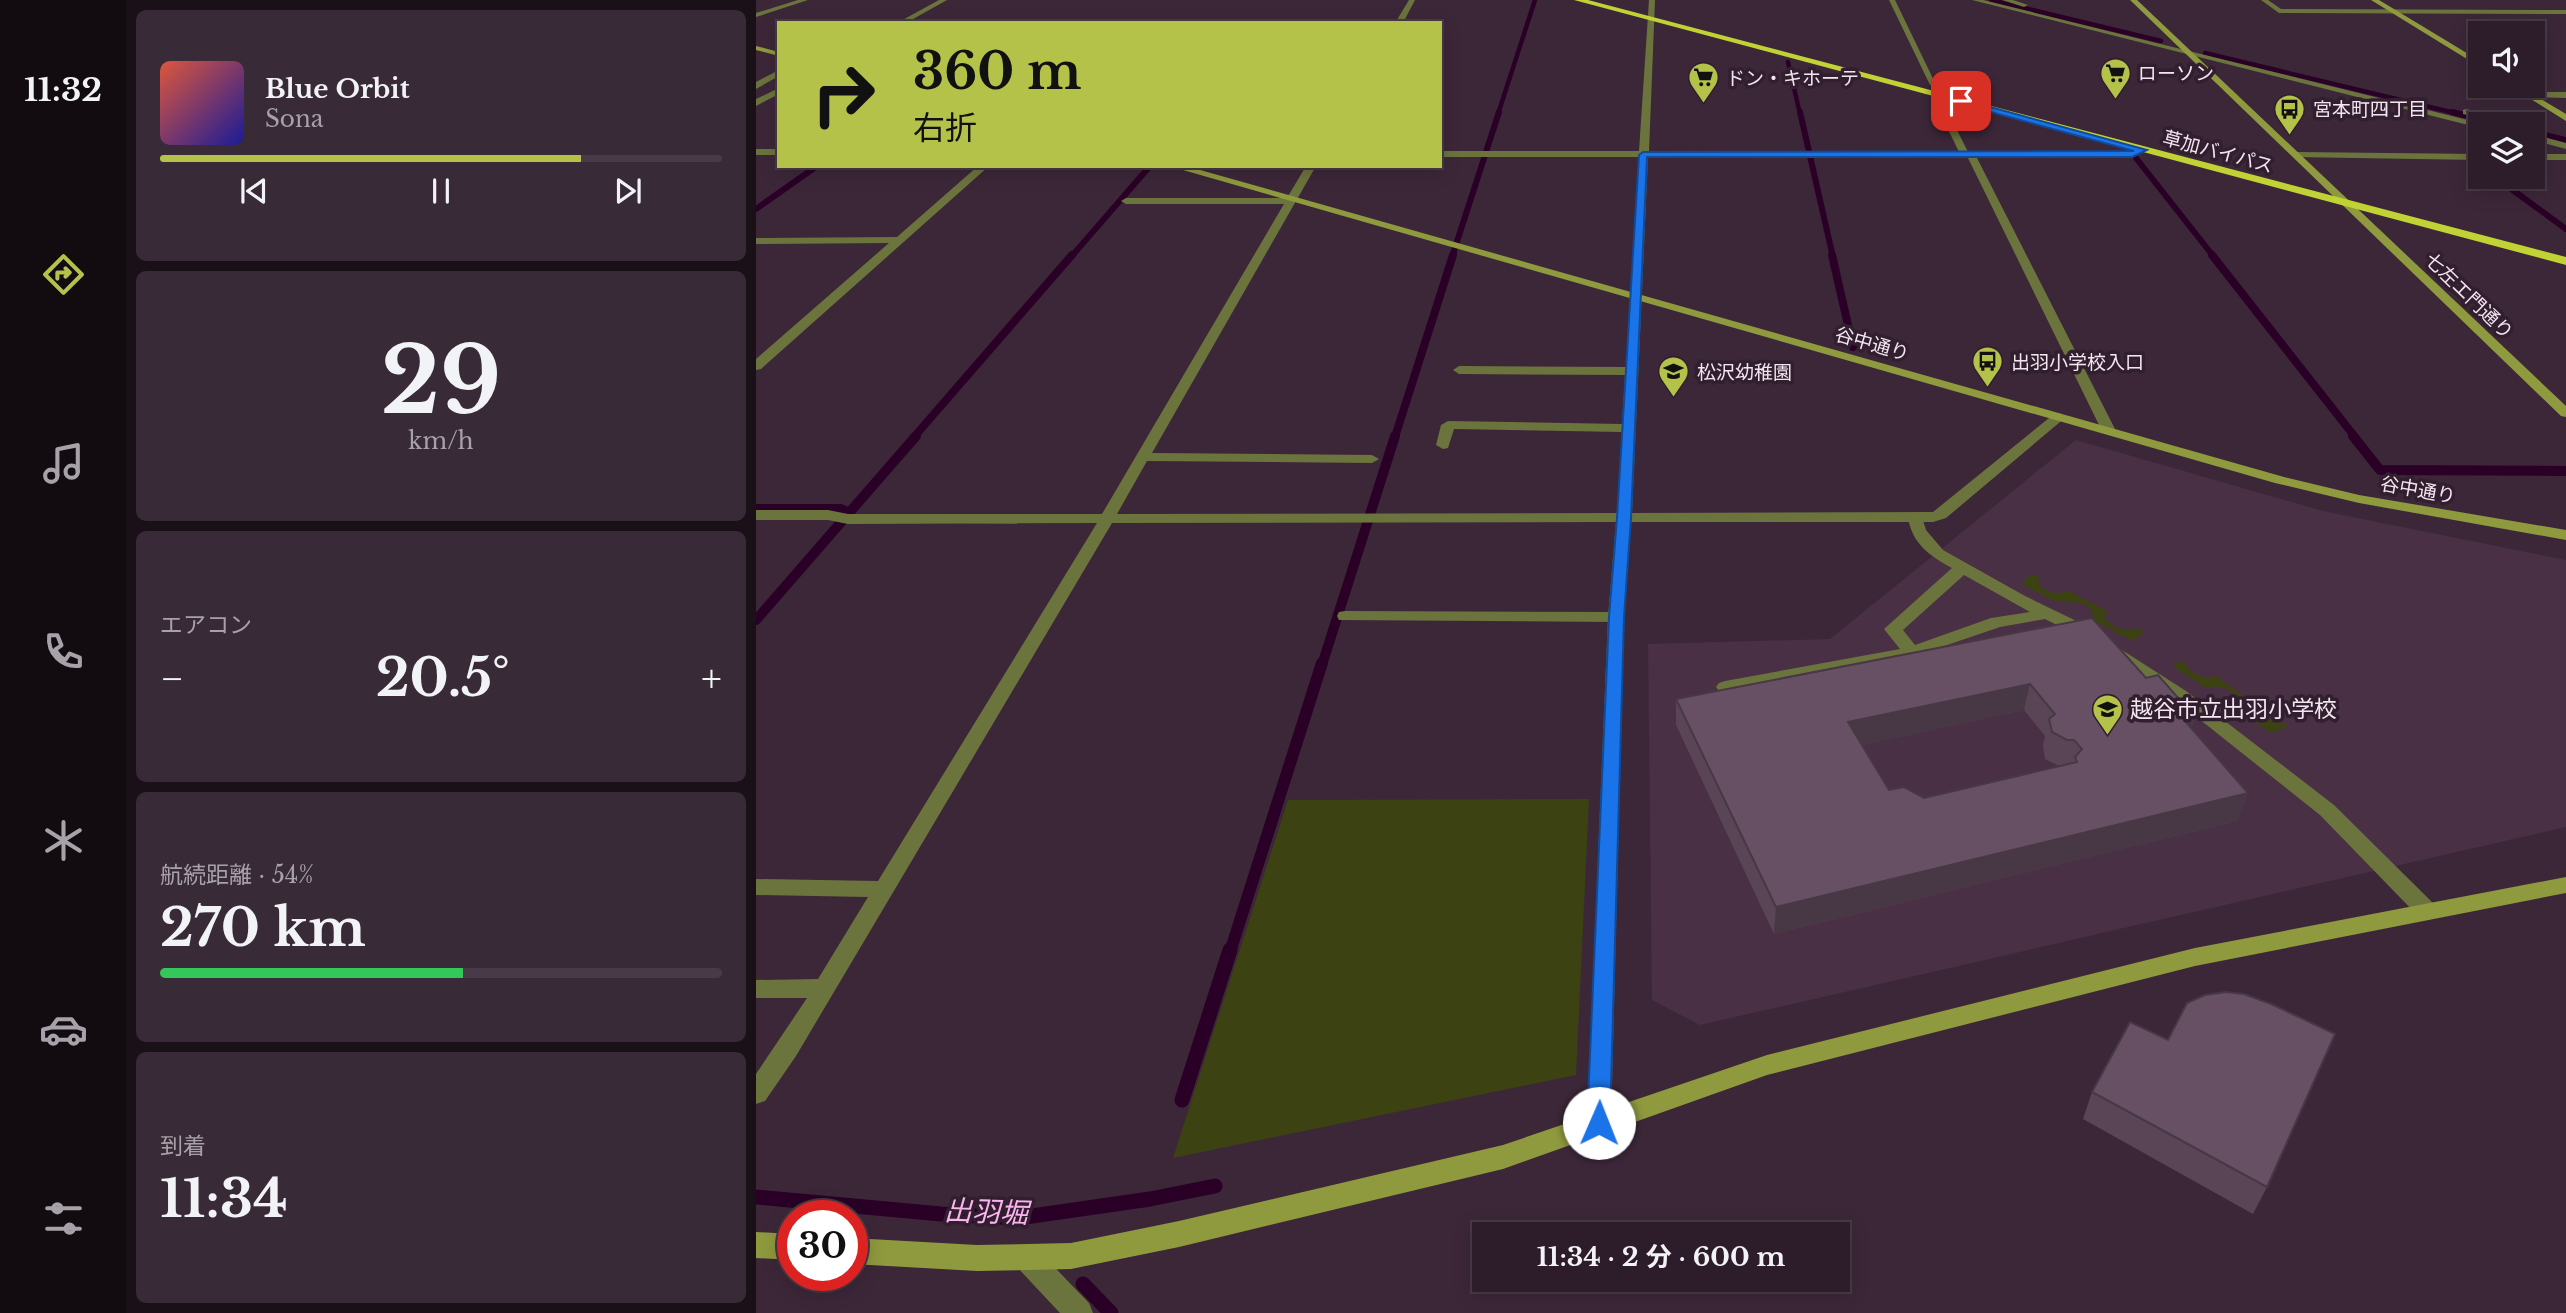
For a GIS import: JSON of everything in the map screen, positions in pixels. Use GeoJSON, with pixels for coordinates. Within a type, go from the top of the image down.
{"type":"FeatureCollection","features":[{"type":"Feature","properties":{"kind":"highway","name":"草加バイパス"},"geometry":{"type":"LineString","coordinates":[[1578,0],[1652,10]]}},
{"type":"Feature","properties":{"kind":"highway","name":"草加バイパス"},"geometry":{"type":"LineString","coordinates":[[1606,0],[1652,10],[2142,150],[2566,261]]}},
{"type":"Feature","properties":{"kind":"highway","name":"草加バイパス"},"geometry":{"type":"LineString","coordinates":[[1935,90],[2566,249]]}},
{"type":"Feature","properties":{"kind":"street"},"geometry":{"type":"LineString","coordinates":[[756,15],[806,0]]}},
{"type":"Feature","properties":{"kind":"street"},"geometry":{"type":"LineString","coordinates":[[904,21],[944,0]]}},
{"type":"Feature","properties":{"kind":"street"},"geometry":{"type":"LineString","coordinates":[[1400,21],[1412,0]]}},
{"type":"Feature","properties":{"kind":"street"},"geometry":{"type":"LineString","coordinates":[[1892,0],[2109,431]]}},
{"type":"Feature","properties":{"kind":"street"},"geometry":{"type":"LineString","coordinates":[[1975,0],[2468,122]]}},
{"type":"Feature","properties":{"kind":"street"},"geometry":{"type":"LineString","coordinates":[[2005,0],[2024,5]]}},
{"type":"Feature","properties":{"kind":"street","name":"七左エ門通り"},"geometry":{"type":"LineString","coordinates":[[2133,0],[2566,413]]}},
{"type":"Feature","properties":{"kind":"street"},"geometry":{"type":"LineString","coordinates":[[2264,0],[2279,11],[2566,12]]}},
{"type":"Feature","properties":{"kind":"street"},"geometry":{"type":"LineString","coordinates":[[2374,0],[2468,58]]}},
{"type":"Feature","properties":{"kind":"street"},"geometry":{"type":"LineString","coordinates":[[1599,1123],[1616,617],[1633,370],[1652,10]]}},
{"type":"Feature","properties":{"kind":"street"},"geometry":{"type":"LineString","coordinates":[[2177,42],[2468,112]]}},
{"type":"Feature","properties":{"kind":"street"},"geometry":{"type":"LineString","coordinates":[[756,48],[777,53]]}},
{"type":"Feature","properties":{"kind":"street"},"geometry":{"type":"LineString","coordinates":[[756,86],[777,73]]}},
{"type":"Feature","properties":{"kind":"street"},"geometry":{"type":"LineString","coordinates":[[756,103],[777,91]]}},
{"type":"Feature","properties":{"kind":"street"},"geometry":{"type":"LineString","coordinates":[[2545,95],[2566,95]]}},
{"type":"Feature","properties":{"kind":"street"},"geometry":{"type":"LineString","coordinates":[[2534,98],[2566,117]]}},
{"type":"Feature","properties":{"kind":"street"},"geometry":{"type":"LineString","coordinates":[[2545,131],[2566,136]]}},
{"type":"Feature","properties":{"kind":"street"},"geometry":{"type":"LineString","coordinates":[[2545,140],[2566,146]]}},
{"type":"Feature","properties":{"kind":"street"},"geometry":{"type":"LineString","coordinates":[[1442,154],[2132,155],[2142,150]]}},
{"type":"Feature","properties":{"kind":"street"},"geometry":{"type":"LineString","coordinates":[[756,152],[777,152]]}},
{"type":"Feature","properties":{"kind":"street"},"geometry":{"type":"LineString","coordinates":[[2297,155],[2468,157]]}},
{"type":"Feature","properties":{"kind":"street"},"geometry":{"type":"LineString","coordinates":[[2545,157],[2566,157]]}},
{"type":"Feature","properties":{"kind":"street"},"geometry":{"type":"LineString","coordinates":[[756,366],[982,168]]}},
{"type":"Feature","properties":{"kind":"street","name":"谷中通り"},"geometry":{"type":"LineString","coordinates":[[1181,168],[2322,491],[2566,535]]}},
{"type":"Feature","properties":{"kind":"street"},"geometry":{"type":"LineString","coordinates":[[756,1093],[788,1049],[1108,517],[1310,168]]}},
{"type":"Feature","properties":{"kind":"street"},"geometry":{"type":"LineString","coordinates":[[1126,201],[1290,200]]}},
{"type":"Feature","properties":{"kind":"street"},"geometry":{"type":"LineString","coordinates":[[756,240],[899,240]]}},
{"type":"Feature","properties":{"kind":"street"},"geometry":{"type":"LineString","coordinates":[[1459,370],[1633,370]]}},
{"type":"Feature","properties":{"kind":"street"},"geometry":{"type":"LineString","coordinates":[[1443,445],[1451,409]]}},
{"type":"Feature","properties":{"kind":"street"},"geometry":{"type":"LineString","coordinates":[[756,515],[828,515],[848,519],[1916,517],[1941,515],[2059,417]]}},
{"type":"Feature","properties":{"kind":"street"},"geometry":{"type":"LineString","coordinates":[[1448,425],[1629,428]]}},
{"type":"Feature","properties":{"kind":"street"},"geometry":{"type":"LineString","coordinates":[[1142,457],[1372,459]]}},
{"type":"Feature","properties":{"kind":"street"},"geometry":{"type":"LineString","coordinates":[[1916,517],[1918,530],[1926,543],[1962,568],[2084,631],[2180,695],[2327,810],[2427,911]]}},
{"type":"Feature","properties":{"kind":"street"},"geometry":{"type":"LineString","coordinates":[[1912,652],[1894,629],[1962,568]]}},
{"type":"Feature","properties":{"kind":"street"},"geometry":{"type":"LineString","coordinates":[[1725,687],[1912,652],[1997,622],[2047,614]]}},
{"type":"Feature","properties":{"kind":"street"},"geometry":{"type":"LineString","coordinates":[[1345,616],[1616,617]]}},
{"type":"Feature","properties":{"kind":"street"},"geometry":{"type":"LineString","coordinates":[[868,1252],[977,1258],[1071,1256],[1192,1231],[1503,1157],[1767,1065],[2195,957],[2566,885]]}},
{"type":"Feature","properties":{"kind":"street"},"geometry":{"type":"LineString","coordinates":[[756,887],[885,889]]}},
{"type":"Feature","properties":{"kind":"street"},"geometry":{"type":"LineString","coordinates":[[756,989],[825,988]]}},
{"type":"Feature","properties":{"kind":"street"},"geometry":{"type":"LineString","coordinates":[[756,1245],[777,1246]]}},
{"type":"Feature","properties":{"kind":"street"},"geometry":{"type":"LineString","coordinates":[[1026,1257],[1079,1313]]}},
{"type":"Feature","properties":{"kind":"shaded area","name":"越谷市立出羽小学校"},"geometry":{"type":"Polygon","coordinates":[[[2076,440],[2323,511],[2566,560],[2566,827],[1700,1025],[1652,1000],[1648,644],[1830,639],[2076,440]]]}},
{"type":"Feature","properties":{"kind":"green space"},"geometry":{"type":"Polygon","coordinates":[[[2031,574],[2040,577],[2038,584],[2049,591],[2069,591],[2107,611],[2105,618],[2116,627],[2129,630],[2139,628],[2144,633],[2132,641],[2091,619],[2093,613],[2085,605],[2052,600],[2021,584],[2031,574]]]}},
{"type":"Feature","properties":{"kind":"green space"},"geometry":{"type":"Polygon","coordinates":[[[2182,660],[2196,674],[2216,676],[2251,701],[2249,707],[2253,713],[2290,725],[2271,733],[2236,708],[2239,698],[2232,692],[2220,687],[2206,688],[2174,667],[2173,665],[2182,660]]]}},
{"type":"Feature","properties":{"kind":"green space"},"geometry":{"type":"Polygon","coordinates":[[[1589,799],[1576,1075],[1173,1158],[1288,800],[1589,799]]]}},
{"type":"Feature","properties":{"kind":"building"},"geometry":{"type":"Polygon","coordinates":[[[2092,618],[2146,678],[2158,675],[2195,717],[2184,720],[2248,793],[1776,907],[1676,699],[2092,618]],[[2030,684],[1848,722],[1889,790],[1904,787],[1924,798],[2077,762],[2075,757],[2082,749],[2074,740],[2067,740],[2052,732],[2049,719],[2055,714],[2030,684]]]}},
{"type":"Feature","properties":{"kind":"building"},"geometry":{"type":"Polygon","coordinates":[[[2226,992],[2244,994],[2271,1004],[2335,1034],[2267,1187],[2092,1092],[2130,1022],[2168,1040],[2187,1003],[2205,995],[2226,992]]]}},
{"type":"Feature","properties":{"kind":"waterway"},"geometry":{"type":"LineString","coordinates":[[1498,114],[1535,0]]}},
{"type":"Feature","properties":{"kind":"waterway"},"geometry":{"type":"LineString","coordinates":[[1991,0],[2161,41]]}},
{"type":"Feature","properties":{"kind":"waterway"},"geometry":{"type":"LineString","coordinates":[[2205,53],[2459,114]]}},
{"type":"Feature","properties":{"kind":"waterway"},"geometry":{"type":"LineString","coordinates":[[1788,62],[1800,114]]}},
{"type":"Feature","properties":{"kind":"waterway"},"geometry":{"type":"LineString","coordinates":[[1452,257],[1499,112]]}},
{"type":"Feature","properties":{"kind":"waterway"},"geometry":{"type":"LineString","coordinates":[[1800,112],[1833,257]]}},
{"type":"Feature","properties":{"kind":"waterway"},"geometry":{"type":"LineString","coordinates":[[2452,112],[2468,116]]}},
{"type":"Feature","properties":{"kind":"waterway"},"geometry":{"type":"LineString","coordinates":[[2545,135],[2566,140]]}},
{"type":"Feature","properties":{"kind":"waterway"},"geometry":{"type":"LineString","coordinates":[[2136,158],[2214,257]]}},
{"type":"Feature","properties":{"kind":"waterway"},"geometry":{"type":"LineString","coordinates":[[756,209],[814,168]]}},
{"type":"Feature","properties":{"kind":"waterway"},"geometry":{"type":"LineString","coordinates":[[1071,257],[1148,168]]}},
{"type":"Feature","properties":{"kind":"waterway"},"geometry":{"type":"LineString","coordinates":[[2511,189],[2566,229]]}},
{"type":"Feature","properties":{"kind":"waterway"},"geometry":{"type":"LineString","coordinates":[[914,437],[1072,255]]}},
{"type":"Feature","properties":{"kind":"waterway"},"geometry":{"type":"LineString","coordinates":[[1395,437],[1453,255]]}},
{"type":"Feature","properties":{"kind":"waterway"},"geometry":{"type":"LineString","coordinates":[[1832,255],[1853,347]]}},
{"type":"Feature","properties":{"kind":"waterway"},"geometry":{"type":"LineString","coordinates":[[2212,255],[2355,437]]}},
{"type":"Feature","properties":{"kind":"waterway"},"geometry":{"type":"LineString","coordinates":[[849,513],[916,436]]}},
{"type":"Feature","properties":{"kind":"waterway"},"geometry":{"type":"LineString","coordinates":[[1322,665],[1395,436]]}},
{"type":"Feature","properties":{"kind":"waterway"},"geometry":{"type":"LineString","coordinates":[[2353,436],[2380,470],[2566,471]]}},
{"type":"Feature","properties":{"kind":"waterway"},"geometry":{"type":"LineString","coordinates":[[756,509],[841,509],[849,513]]}},
{"type":"Feature","properties":{"kind":"waterway"},"geometry":{"type":"LineString","coordinates":[[756,620],[849,513]]}},
{"type":"Feature","properties":{"kind":"waterway"},"geometry":{"type":"LineString","coordinates":[[1230,952],[1322,663]]}},
{"type":"Feature","properties":{"kind":"waterway"},"geometry":{"type":"LineString","coordinates":[[1182,1100],[1230,950]]}},
{"type":"Feature","properties":{"kind":"waterway","name":"出羽堀"},"geometry":{"type":"LineString","coordinates":[[756,1197],[941,1214],[1018,1218],[1150,1199],[1215,1186]]}},
{"type":"Feature","properties":{"kind":"waterway"},"geometry":{"type":"LineString","coordinates":[[1083,1284],[1111,1313]]}},
{"type":"Feature","properties":{"kind":"place","name":"ローソン"},"geometry":{"type":"Point","coordinates":[2115,100]}},
{"type":"Feature","properties":{"kind":"place","name":"ドン・キホーテ"},"geometry":{"type":"Point","coordinates":[1703,105]}},
{"type":"Feature","properties":{"kind":"place","name":"宮本町四丁目"},"geometry":{"type":"Point","coordinates":[2290,136]}},
{"type":"Feature","properties":{"kind":"place","name":"出羽小学校入口"},"geometry":{"type":"Point","coordinates":[1988,389]}},
{"type":"Feature","properties":{"kind":"place","name":"松沢幼稚園"},"geometry":{"type":"Point","coordinates":[1674,399]}},
{"type":"Feature","properties":{"kind":"place","name":"越谷市立出羽小学校"},"geometry":{"type":"Point","coordinates":[2107,736]}},
{"type":"Feature","properties":{"kind":"route"},"geometry":{"type":"LineString","coordinates":[[1599,1123],[1616,617],[1633,370],[1643,155],[2132,155],[2142,150],[1961,101]]}}]}
